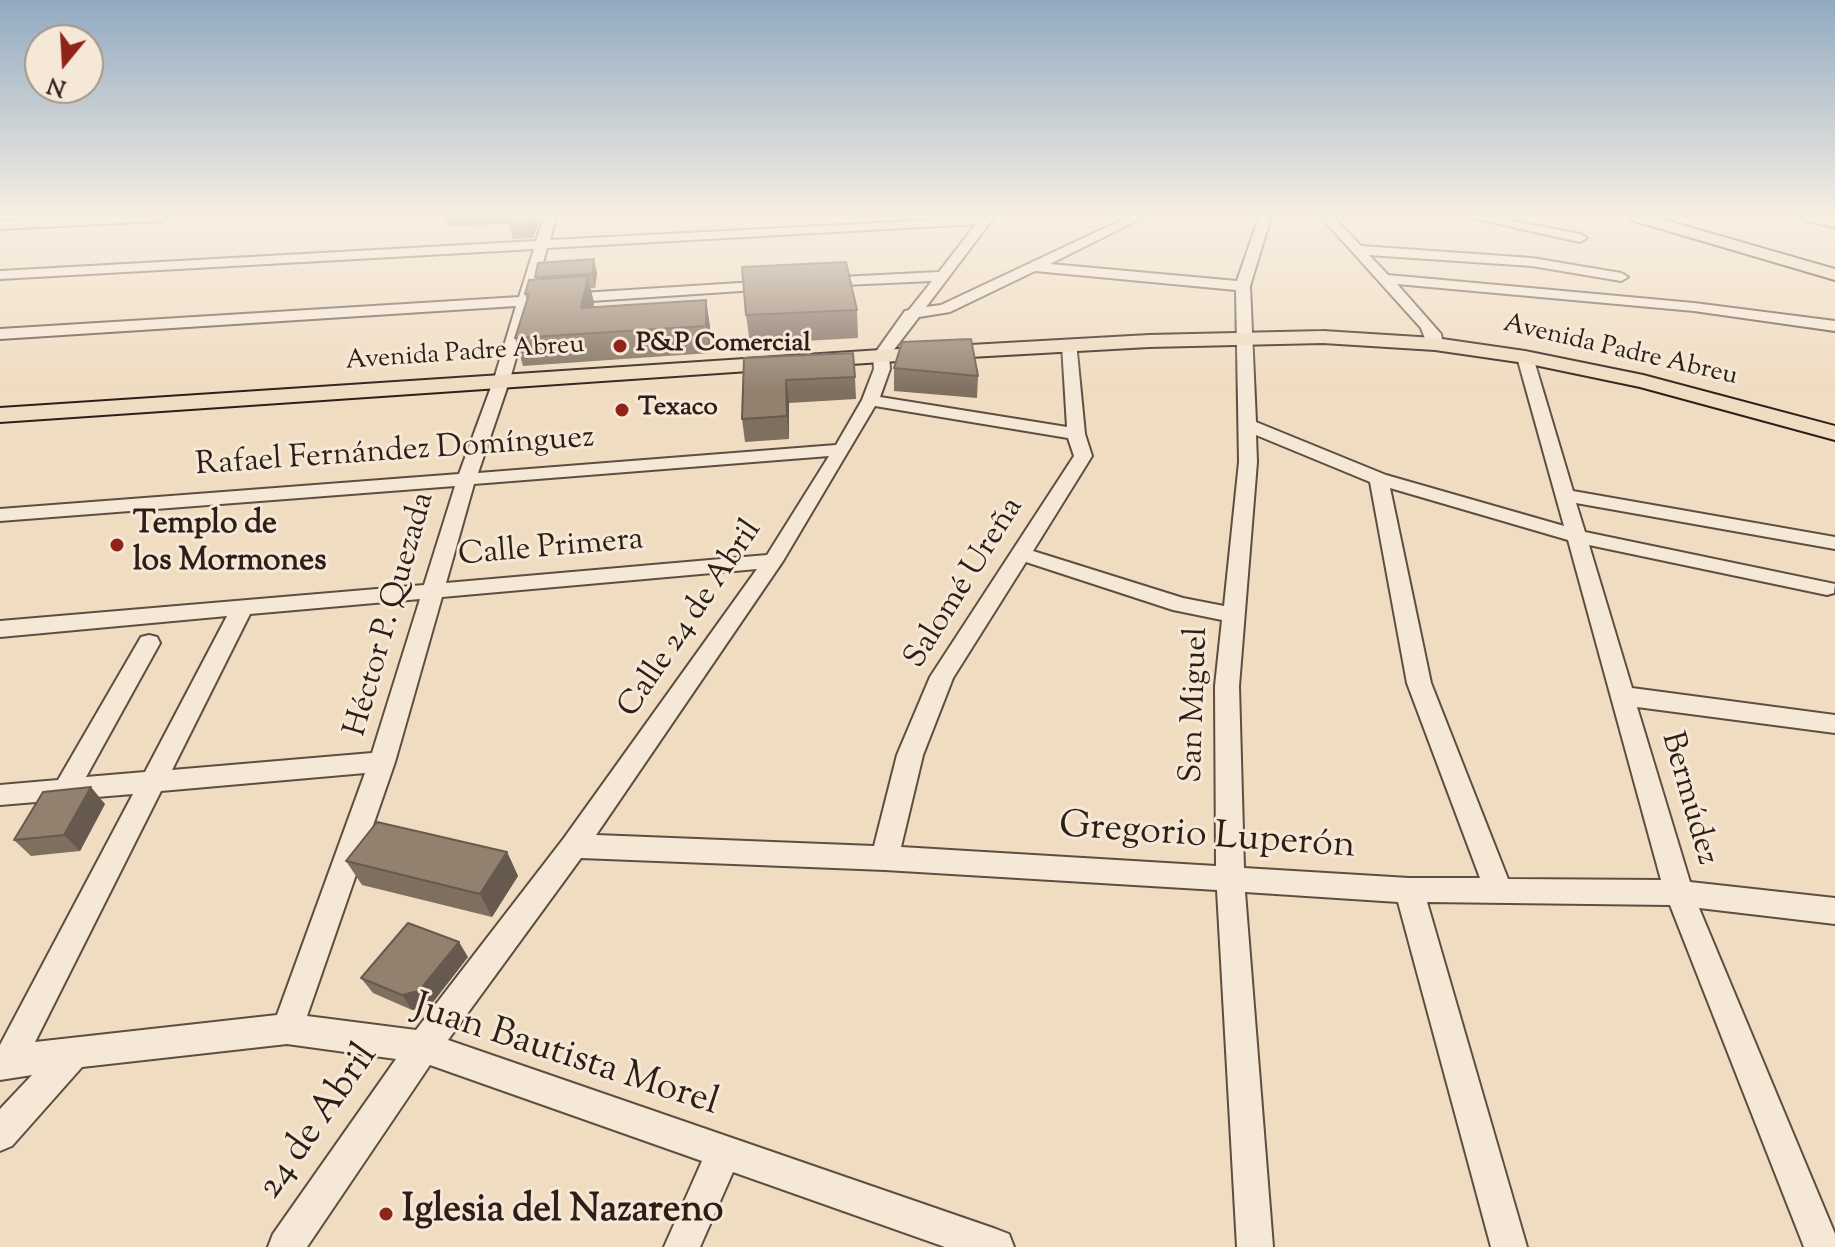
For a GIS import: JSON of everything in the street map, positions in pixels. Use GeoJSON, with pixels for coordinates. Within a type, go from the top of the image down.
{"type":"FeatureCollection","features":[{"type":"Feature","properties":{"kind":"main road","name":"Avenida Padre Abreu"},"geometry":{"type":"LineString","coordinates":[[0,415],[881,356],[1243,337],[1323,337],[1435,344],[1525,357],[1643,381],[1835,433]]}},
{"type":"Feature","properties":{"kind":"street","name":"Héctor P. Quezada"},"geometry":{"type":"LineString","coordinates":[[287,1029],[382,762],[466,479],[502,379],[531,275]]}},
{"type":"Feature","properties":{"kind":"street"},"geometry":{"type":"LineString","coordinates":[[910,314],[945,309],[1016,275]]}},
{"type":"Feature","properties":{"kind":"street"},"geometry":{"type":"LineString","coordinates":[[1124,275],[1243,286]]}},
{"type":"Feature","properties":{"kind":"street","name":"San Miguel"},"geometry":{"type":"LineString","coordinates":[[1246,275],[1243,286],[1243,337],[1249,426],[1227,686],[1230,877],[1255,1247]]}},
{"type":"Feature","properties":{"kind":"street"},"geometry":{"type":"LineString","coordinates":[[1382,275],[1433,334],[1435,344]]}},
{"type":"Feature","properties":{"kind":"street"},"geometry":{"type":"LineString","coordinates":[[1610,275],[1621,277]]}},
{"type":"Feature","properties":{"kind":"street"},"geometry":{"type":"LineString","coordinates":[[0,334],[524,299],[940,276]]}},
{"type":"Feature","properties":{"kind":"street","name":"Calle 24 de Abril"},"geometry":{"type":"LineString","coordinates":[[423,1047],[574,846],[773,561],[870,400],[882,369],[881,356],[940,276]]}},
{"type":"Feature","properties":{"kind":"street"},"geometry":{"type":"LineString","coordinates":[[1386,279],[1679,306],[1835,326]]}},
{"type":"Feature","properties":{"kind":"street","name":"Salomé Ureña"},"geometry":{"type":"LineString","coordinates":[[885,858],[910,755],[942,677],[1083,456],[1076,434],[1070,345]]}},
{"type":"Feature","properties":{"kind":"street","name":"Bermúdez"},"geometry":{"type":"LineString","coordinates":[[1525,357],[1679,893],[1822,1247]]}},
{"type":"Feature","properties":{"kind":"street"},"geometry":{"type":"LineString","coordinates":[[870,400],[1076,434]]}},
{"type":"Feature","properties":{"kind":"street"},"geometry":{"type":"LineString","coordinates":[[1249,426],[1379,479],[1576,536],[1827,588]]}},
{"type":"Feature","properties":{"kind":"street","name":"Rafael Fernández Domínguez"},"geometry":{"type":"LineString","coordinates":[[0,515],[842,450]]}},
{"type":"Feature","properties":{"kind":"street"},"geometry":{"type":"LineString","coordinates":[[1379,479],[1419,683],[1499,892]]}},
{"type":"Feature","properties":{"kind":"street"},"geometry":{"type":"LineString","coordinates":[[1565,495],[1835,543]]}},
{"type":"Feature","properties":{"kind":"street"},"geometry":{"type":"LineString","coordinates":[[1021,554],[1181,605],[1234,615]]}},
{"type":"Feature","properties":{"kind":"street","name":"Calle Primera"},"geometry":{"type":"LineString","coordinates":[[0,629],[773,561]]}},
{"type":"Feature","properties":{"kind":"street"},"geometry":{"type":"LineString","coordinates":[[4,1064],[243,607]]}},
{"type":"Feature","properties":{"kind":"street"},"geometry":{"type":"LineString","coordinates":[[66,789],[149,643]]}},
{"type":"Feature","properties":{"kind":"street"},"geometry":{"type":"LineString","coordinates":[[1623,696],[1835,724]]}},
{"type":"Feature","properties":{"kind":"street"},"geometry":{"type":"LineString","coordinates":[[0,795],[382,762]]}},
{"type":"Feature","properties":{"kind":"street","name":"Gregorio Luperón"},"geometry":{"type":"LineString","coordinates":[[574,846],[885,858],[1409,890],[1679,893],[1835,911]]}},
{"type":"Feature","properties":{"kind":"street"},"geometry":{"type":"LineString","coordinates":[[1409,890],[1509,1247]]}},
{"type":"Feature","properties":{"kind":"street","name":"Juan Bautista Morel"},"geometry":{"type":"LineString","coordinates":[[4,1064],[74,1052],[287,1029],[423,1047],[996,1247]]}},
{"type":"Feature","properties":{"kind":"street","name":"24 de Abril"},"geometry":{"type":"LineString","coordinates":[[286,1247],[423,1047]]}},
{"type":"Feature","properties":{"kind":"street"},"geometry":{"type":"LineString","coordinates":[[0,1134],[74,1052]]}},
{"type":"Feature","properties":{"kind":"street"},"geometry":{"type":"LineString","coordinates":[[682,1247],[723,1154]]}},
{"type":"Feature","properties":{"kind":"building"},"geometry":{"type":"Polygon","coordinates":[[[743,275],[849,275],[857,310],[746,315],[743,275]]]}},
{"type":"Feature","properties":{"kind":"building"},"geometry":{"type":"Polygon","coordinates":[[[588,276],[581,308],[706,300],[706,326],[515,338],[529,294],[525,294],[529,280],[588,276]]]}},
{"type":"Feature","properties":{"kind":"building"},"geometry":{"type":"Polygon","coordinates":[[[971,339],[978,376],[894,368],[902,342],[971,339]]]}},
{"type":"Feature","properties":{"kind":"building"},"geometry":{"type":"Polygon","coordinates":[[[853,353],[855,377],[786,380],[787,416],[742,419],[744,358],[853,353]]]}},
{"type":"Feature","properties":{"kind":"building"},"geometry":{"type":"Polygon","coordinates":[[[91,787],[64,835],[14,840],[43,792],[91,787]]]}},
{"type":"Feature","properties":{"kind":"building"},"geometry":{"type":"Polygon","coordinates":[[[377,822],[507,852],[480,894],[346,861],[377,822]]]}},
{"type":"Feature","properties":{"kind":"building"},"geometry":{"type":"Polygon","coordinates":[[[408,923],[459,942],[419,991],[402,995],[361,978],[408,923]]]}},
{"type":"Feature","properties":{"kind":"place","name":"P&P Comercial"},"geometry":{"type":"Point","coordinates":[620,346]}},
{"type":"Feature","properties":{"kind":"place","name":"Texaco"},"geometry":{"type":"Point","coordinates":[622,410]}},
{"type":"Feature","properties":{"kind":"place","name":"Templo de los Mormones"},"geometry":{"type":"Point","coordinates":[117,545]}},
{"type":"Feature","properties":{"kind":"place","name":"Iglesia del Nazareno"},"geometry":{"type":"Point","coordinates":[386,1214]}}]}
